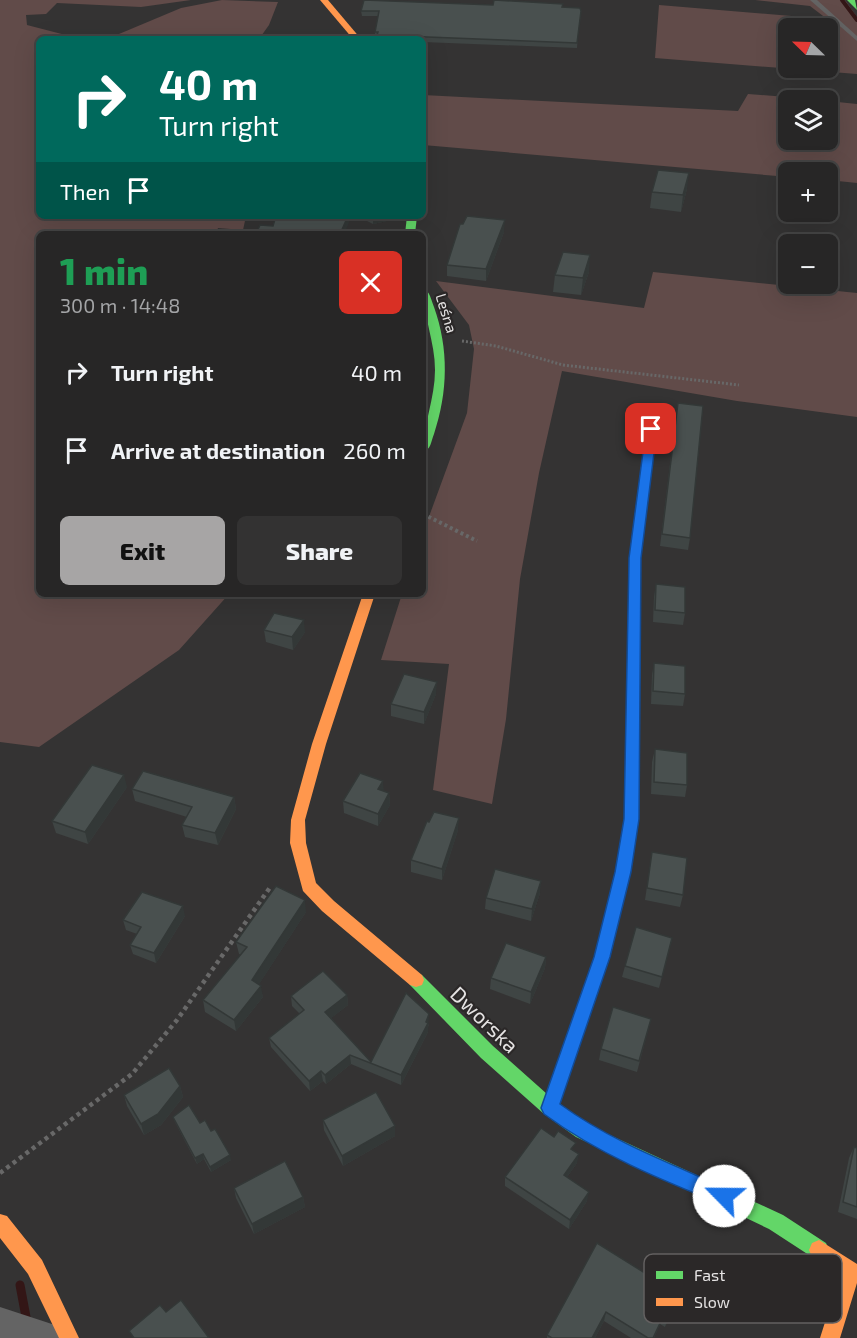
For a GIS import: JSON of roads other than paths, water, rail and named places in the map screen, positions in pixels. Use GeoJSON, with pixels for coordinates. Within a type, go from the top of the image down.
{"type":"FeatureCollection","features":[{"type":"Feature","properties":{"kind":"main road"},"geometry":{"type":"LineString","coordinates":[[324,0],[354,36]]}},
{"type":"Feature","properties":{"kind":"main road"},"geometry":{"type":"LineString","coordinates":[[851,0],[857,8]]}},
{"type":"Feature","properties":{"kind":"main road","name":"Leśna"},"geometry":{"type":"LineString","coordinates":[[426,301],[439,342],[444,369],[441,395],[426,440]]}},
{"type":"Feature","properties":{"kind":"main road","name":"Dworska"},"geometry":{"type":"LineString","coordinates":[[368,597],[322,734],[298,820],[298,843],[309,886],[328,906],[409,973],[487,1052],[550,1108],[582,1131],[776,1222],[826,1254]]}},
{"type":"Feature","properties":{"kind":"main road"},"geometry":{"type":"LineString","coordinates":[[0,1223],[35,1267],[69,1338]]}},
{"type":"Feature","properties":{"kind":"main road","name":"Dworska"},"geometry":{"type":"LineString","coordinates":[[842,1305],[854,1272]]}},
{"type":"Feature","properties":{"kind":"main road","name":"Dworska"},"geometry":{"type":"LineString","coordinates":[[830,1338],[835,1323]]}},
{"type":"Feature","properties":{"kind":"street"},"geometry":{"type":"LineString","coordinates":[[0,1325],[46,1338]]}},
{"type":"Feature","properties":{"kind":"lane"},"geometry":{"type":"LineString","coordinates":[[813,0],[857,39]]}},
{"type":"Feature","properties":{"kind":"lane"},"geometry":{"type":"LineString","coordinates":[[550,1108],[602,957],[623,872],[632,819],[635,558],[651,429]]}},
{"type":"Feature","properties":{"kind":"waterway"},"geometry":{"type":"LineString","coordinates":[[842,0],[857,20]]}},
{"type":"Feature","properties":{"kind":"waterway"},"geometry":{"type":"LineString","coordinates":[[20,1285],[26,1317]]}}]}
